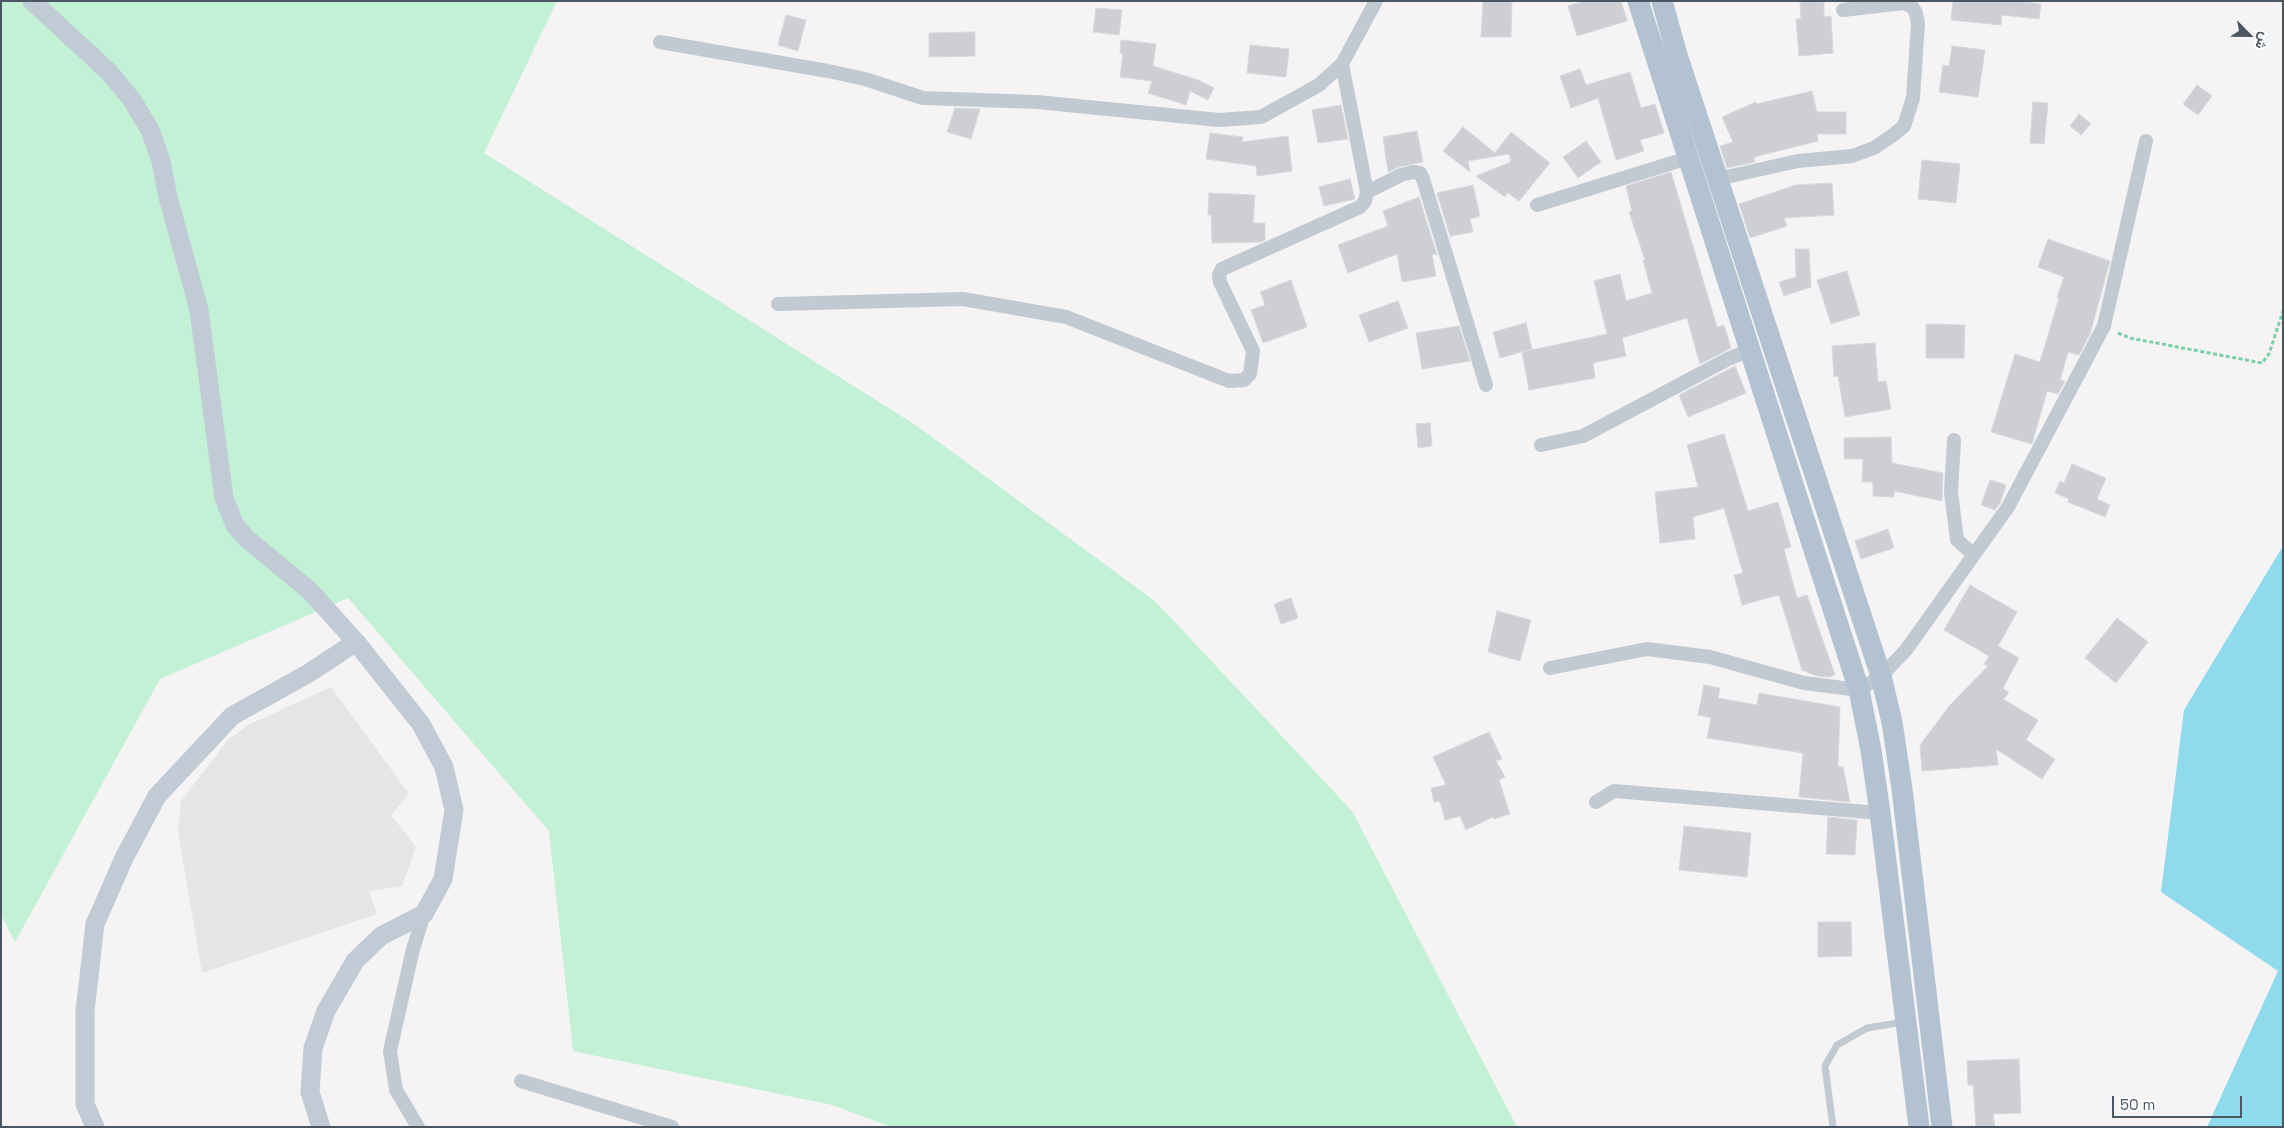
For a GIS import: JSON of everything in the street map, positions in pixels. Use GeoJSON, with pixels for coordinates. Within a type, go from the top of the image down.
{"type":"FeatureCollection","features":[{"type":"Feature","properties":{"kind":"main road"},"geometry":{"type":"LineString","coordinates":[[1638,1],[1859,690],[1871,750],[1880,813],[1919,1127]]}},
{"type":"Feature","properties":{"kind":"main road"},"geometry":{"type":"LineString","coordinates":[[1662,1],[1677,55],[1881,676],[1892,722],[1902,789],[1942,1127]]}},
{"type":"Feature","properties":{"kind":"street"},"geometry":{"type":"LineString","coordinates":[[32,1],[109,72],[132,100],[150,130],[161,161],[168,197],[199,310],[224,498],[235,525],[246,538],[310,591],[356,642],[421,724],[444,767],[454,810],[450,844],[443,879],[424,914],[413,949],[390,1051],[396,1090],[418,1127]]}},
{"type":"Feature","properties":{"kind":"street"},"geometry":{"type":"LineString","coordinates":[[660,42],[828,71],[865,79],[923,98],[1037,102],[1219,120],[1261,116],[1319,85],[1342,64],[1376,1]]}},
{"type":"Feature","properties":{"kind":"street"},"geometry":{"type":"LineString","coordinates":[[1718,179],[1798,161],[1852,156],[1874,148],[1904,126],[1913,98],[1918,24],[1916,7],[1904,3],[1843,10]]}},
{"type":"Feature","properties":{"kind":"street"},"geometry":{"type":"LineString","coordinates":[[778,304],[963,299],[1066,317],[1229,381],[1244,380],[1250,374],[1253,351],[1220,282],[1219,275],[1222,269],[1360,207],[1365,202],[1367,192],[1342,64]]}},
{"type":"Feature","properties":{"kind":"street"},"geometry":{"type":"LineString","coordinates":[[1550,668],[1647,649],[1710,657],[1804,683],[1859,690],[1881,676],[1906,650],[2008,507],[2104,326],[2146,142]]}},
{"type":"Feature","properties":{"kind":"street"},"geometry":{"type":"LineString","coordinates":[[1537,205],[1688,158]]}},
{"type":"Feature","properties":{"kind":"street"},"geometry":{"type":"LineString","coordinates":[[1367,192],[1401,175],[1413,172],[1420,173],[1486,385]]}},
{"type":"Feature","properties":{"kind":"street"},"geometry":{"type":"LineString","coordinates":[[1541,445],[1583,436],[1728,359],[1750,350]]}},
{"type":"Feature","properties":{"kind":"street"},"geometry":{"type":"LineString","coordinates":[[1954,440],[1950,492],[1957,540],[1974,555]]}},
{"type":"Feature","properties":{"kind":"street"},"geometry":{"type":"LineString","coordinates":[[95,1127],[85,1104],[84,1011],[95,924],[124,858],[157,796],[232,716],[310,673],[356,642]]}},
{"type":"Feature","properties":{"kind":"street"},"geometry":{"type":"LineString","coordinates":[[1596,802],[1614,791],[1880,813]]}},
{"type":"Feature","properties":{"kind":"street"},"geometry":{"type":"LineString","coordinates":[[321,1127],[310,1092],[313,1048],[326,1011],[355,961],[381,936],[424,914]]}},
{"type":"Feature","properties":{"kind":"street"},"geometry":{"type":"LineString","coordinates":[[521,1081],[672,1127]]}},
{"type":"Feature","properties":{"kind":"lane"},"geometry":{"type":"LineString","coordinates":[[1832,1127],[1825,1066],[1836,1045],[1867,1028],[1906,1021]]}},
{"type":"Feature","properties":{"kind":"path"},"geometry":{"type":"LineString","coordinates":[[2104,326],[2130,338],[2262,363],[2269,354],[2283,311]]}},
{"type":"Feature","properties":{"kind":"shaded area"},"geometry":{"type":"Polygon","coordinates":[[[331,687],[409,794],[391,815],[416,847],[402,886],[369,891],[377,914],[202,973],[178,831],[181,801],[228,740],[248,725],[331,687]]]}},
{"type":"Feature","properties":{"kind":"green space"},"geometry":{"type":"Polygon","coordinates":[[[1,1],[557,1],[484,153],[917,426],[1156,602],[1352,811],[1517,1127],[892,1127],[832,1105],[573,1051],[549,831],[348,598],[160,679],[15,942],[1,915],[1,1]]]}},
{"type":"Feature","properties":{"kind":"water"},"geometry":{"type":"Polygon","coordinates":[[[2283,546],[2283,1127],[2207,1127],[2278,971],[2161,892],[2184,710],[2283,546]]]}},
{"type":"Feature","properties":{"kind":"building"},"geometry":{"type":"Polygon","coordinates":[[[1483,1],[1512,1],[1511,37],[1481,37],[1483,1]]]}},
{"type":"Feature","properties":{"kind":"building"},"geometry":{"type":"Polygon","coordinates":[[[1584,1],[1621,1],[1627,21],[1577,36],[1568,6],[1584,1]]]}},
{"type":"Feature","properties":{"kind":"building"},"geometry":{"type":"Polygon","coordinates":[[[1800,1],[1824,1],[1824,17],[1831,16],[1833,53],[1799,56],[1796,19],[1801,19],[1800,1]]]}},
{"type":"Feature","properties":{"kind":"building"},"geometry":{"type":"Polygon","coordinates":[[[1953,1],[2017,1],[2041,4],[2039,19],[2002,15],[2001,25],[1951,20],[1953,1]]]}},
{"type":"Feature","properties":{"kind":"building"},"geometry":{"type":"Polygon","coordinates":[[[1096,8],[1122,10],[1119,35],[1093,32],[1096,8]]]}},
{"type":"Feature","properties":{"kind":"building"},"geometry":{"type":"Polygon","coordinates":[[[786,15],[806,20],[798,51],[778,45],[786,15]]]}},
{"type":"Feature","properties":{"kind":"building"},"geometry":{"type":"Polygon","coordinates":[[[975,32],[975,56],[929,57],[929,33],[975,32]]]}},
{"type":"Feature","properties":{"kind":"building"},"geometry":{"type":"Polygon","coordinates":[[[1121,40],[1156,44],[1153,66],[1198,80],[1214,88],[1208,100],[1190,91],[1186,105],[1148,93],[1152,81],[1120,77],[1123,54],[1120,53],[1121,40]]]}},
{"type":"Feature","properties":{"kind":"building"},"geometry":{"type":"Polygon","coordinates":[[[1250,45],[1289,49],[1286,77],[1247,73],[1250,45]]]}},
{"type":"Feature","properties":{"kind":"building"},"geometry":{"type":"Polygon","coordinates":[[[1952,46],[1985,50],[1978,97],[1939,92],[1943,65],[1949,66],[1952,46]]]}},
{"type":"Feature","properties":{"kind":"building"},"geometry":{"type":"Polygon","coordinates":[[[1580,69],[1586,85],[1630,72],[1641,108],[1655,104],[1664,133],[1640,140],[1644,151],[1616,160],[1598,98],[1571,108],[1560,76],[1580,69]]]}},
{"type":"Feature","properties":{"kind":"building"},"geometry":{"type":"Polygon","coordinates":[[[2197,85],[2212,96],[2198,115],[2183,104],[2197,85]]]}},
{"type":"Feature","properties":{"kind":"building"},"geometry":{"type":"Polygon","coordinates":[[[1812,91],[1817,112],[1846,112],[1846,134],[1817,134],[1818,141],[1754,157],[1755,162],[1727,168],[1720,146],[1733,142],[1722,117],[1756,102],[1757,104],[1812,91]]]}},
{"type":"Feature","properties":{"kind":"building"},"geometry":{"type":"Polygon","coordinates":[[[2033,102],[2048,103],[2044,144],[2030,143],[2033,102]]]}},
{"type":"Feature","properties":{"kind":"building"},"geometry":{"type":"Polygon","coordinates":[[[1341,105],[1348,139],[1318,143],[1312,110],[1341,105]]]}},
{"type":"Feature","properties":{"kind":"building"},"geometry":{"type":"Polygon","coordinates":[[[955,108],[980,109],[971,139],[947,132],[955,108]]]}},
{"type":"Feature","properties":{"kind":"building"},"geometry":{"type":"Polygon","coordinates":[[[2079,114],[2091,124],[2081,135],[2070,126],[2079,114]]]}},
{"type":"Feature","properties":{"kind":"building"},"geometry":{"type":"Polygon","coordinates":[[[1463,127],[1495,153],[1511,132],[1550,163],[1519,201],[1508,193],[1505,197],[1476,176],[1511,162],[1509,154],[1468,161],[1470,172],[1443,151],[1463,127]]]}},
{"type":"Feature","properties":{"kind":"building"},"geometry":{"type":"Polygon","coordinates":[[[1417,131],[1423,162],[1399,167],[1388,172],[1383,137],[1417,131]]]}},
{"type":"Feature","properties":{"kind":"building"},"geometry":{"type":"Polygon","coordinates":[[[1210,133],[1243,137],[1242,142],[1288,136],[1292,171],[1257,176],[1256,166],[1206,159],[1210,133]]]}},
{"type":"Feature","properties":{"kind":"building"},"geometry":{"type":"Polygon","coordinates":[[[1586,141],[1601,162],[1578,178],[1563,157],[1586,141]]]}},
{"type":"Feature","properties":{"kind":"building"},"geometry":{"type":"Polygon","coordinates":[[[1922,160],[1960,164],[1956,203],[1918,199],[1922,160]]]}},
{"type":"Feature","properties":{"kind":"building"},"geometry":{"type":"Polygon","coordinates":[[[1671,172],[1717,327],[1724,325],[1731,348],[1700,364],[1687,318],[1622,338],[1626,356],[1593,363],[1595,378],[1529,390],[1522,352],[1607,334],[1594,281],[1620,274],[1626,301],[1652,293],[1643,260],[1645,260],[1629,212],[1632,211],[1626,186],[1671,172]]]}},
{"type":"Feature","properties":{"kind":"building"},"geometry":{"type":"Polygon","coordinates":[[[1350,179],[1355,199],[1324,206],[1319,187],[1350,179]]]}},
{"type":"Feature","properties":{"kind":"building"},"geometry":{"type":"Polygon","coordinates":[[[1832,183],[1834,215],[1784,218],[1787,226],[1750,238],[1739,204],[1796,185],[1832,183]]]}},
{"type":"Feature","properties":{"kind":"building"},"geometry":{"type":"Polygon","coordinates":[[[1473,185],[1480,216],[1470,219],[1473,232],[1450,236],[1437,193],[1473,185]]]}},
{"type":"Feature","properties":{"kind":"building"},"geometry":{"type":"Polygon","coordinates":[[[1209,193],[1255,195],[1253,223],[1265,223],[1265,240],[1261,242],[1212,243],[1211,215],[1208,215],[1209,193]]]}},
{"type":"Feature","properties":{"kind":"building"},"geometry":{"type":"Polygon","coordinates":[[[1419,197],[1437,255],[1432,254],[1436,276],[1402,282],[1397,254],[1348,273],[1338,245],[1388,226],[1383,211],[1419,197]]]}},
{"type":"Feature","properties":{"kind":"building"},"geometry":{"type":"Polygon","coordinates":[[[2048,239],[2110,261],[2090,334],[2079,355],[2068,352],[2060,380],[2065,381],[2058,394],[2047,391],[2032,444],[1991,432],[2015,354],[2040,362],[2059,298],[2057,297],[2064,277],[2038,267],[2048,239]]]}},
{"type":"Feature","properties":{"kind":"building"},"geometry":{"type":"Polygon","coordinates":[[[1795,249],[1809,249],[1811,287],[1784,296],[1779,282],[1796,277],[1795,249]]]}},
{"type":"Feature","properties":{"kind":"building"},"geometry":{"type":"Polygon","coordinates":[[[1847,271],[1860,315],[1831,324],[1817,280],[1847,271]]]}},
{"type":"Feature","properties":{"kind":"building"},"geometry":{"type":"Polygon","coordinates":[[[1291,280],[1307,327],[1263,343],[1251,310],[1265,305],[1260,292],[1291,280]]]}},
{"type":"Feature","properties":{"kind":"building"},"geometry":{"type":"Polygon","coordinates":[[[1398,301],[1408,328],[1369,342],[1359,315],[1398,301]]]}},
{"type":"Feature","properties":{"kind":"building"},"geometry":{"type":"Polygon","coordinates":[[[1526,323],[1532,349],[1500,358],[1493,332],[1526,323]]]}},
{"type":"Feature","properties":{"kind":"building"},"geometry":{"type":"Polygon","coordinates":[[[1926,324],[1965,325],[1964,358],[1926,358],[1926,324]]]}},
{"type":"Feature","properties":{"kind":"building"},"geometry":{"type":"Polygon","coordinates":[[[1459,326],[1470,361],[1422,369],[1416,333],[1459,326]]]}},
{"type":"Feature","properties":{"kind":"building"},"geometry":{"type":"Polygon","coordinates":[[[1875,343],[1878,382],[1886,381],[1891,409],[1845,417],[1838,376],[1834,377],[1832,346],[1875,343]]]}},
{"type":"Feature","properties":{"kind":"building"},"geometry":{"type":"Polygon","coordinates":[[[1735,366],[1746,393],[1688,417],[1679,395],[1735,366]]]}},
{"type":"Feature","properties":{"kind":"building"},"geometry":{"type":"Polygon","coordinates":[[[1430,423],[1432,446],[1418,448],[1416,424],[1430,423]]]}},
{"type":"Feature","properties":{"kind":"building"},"geometry":{"type":"Polygon","coordinates":[[[1724,434],[1748,511],[1778,502],[1791,547],[1784,549],[1797,598],[1807,595],[1835,675],[1829,677],[1817,676],[1802,670],[1779,595],[1742,605],[1734,575],[1743,573],[1724,508],[1693,517],[1695,539],[1660,543],[1655,492],[1698,487],[1687,445],[1724,434]]]}},
{"type":"Feature","properties":{"kind":"building"},"geometry":{"type":"Polygon","coordinates":[[[1891,437],[1892,463],[1943,473],[1942,501],[1894,491],[1894,497],[1873,496],[1873,482],[1862,482],[1863,459],[1844,459],[1844,438],[1891,437]]]}},
{"type":"Feature","properties":{"kind":"building"},"geometry":{"type":"Polygon","coordinates":[[[2072,464],[2106,478],[2097,499],[2110,505],[2105,517],[2068,502],[2069,499],[2055,493],[2060,481],[2064,483],[2072,464]]]}},
{"type":"Feature","properties":{"kind":"building"},"geometry":{"type":"Polygon","coordinates":[[[1990,480],[2006,485],[2000,503],[1995,510],[1981,505],[1990,480]]]}},
{"type":"Feature","properties":{"kind":"building"},"geometry":{"type":"Polygon","coordinates":[[[1888,529],[1894,548],[1861,559],[1855,541],[1888,529]]]}},
{"type":"Feature","properties":{"kind":"building"},"geometry":{"type":"Polygon","coordinates":[[[1970,585],[2017,612],[1998,646],[2019,658],[2003,688],[2009,693],[2003,699],[2038,720],[2026,740],[2055,759],[2042,779],[1996,749],[1998,765],[1922,771],[1920,745],[1950,705],[1988,666],[1984,664],[1989,656],[1944,630],[1970,585]]]}},
{"type":"Feature","properties":{"kind":"building"},"geometry":{"type":"Polygon","coordinates":[[[1291,598],[1298,618],[1281,624],[1274,604],[1291,598]]]}},
{"type":"Feature","properties":{"kind":"building"},"geometry":{"type":"Polygon","coordinates":[[[1497,611],[1531,620],[1520,661],[1488,652],[1497,611]]]}},
{"type":"Feature","properties":{"kind":"building"},"geometry":{"type":"Polygon","coordinates":[[[2117,618],[2148,642],[2116,683],[2085,658],[2117,618]]]}},
{"type":"Feature","properties":{"kind":"building"},"geometry":{"type":"Polygon","coordinates":[[[1704,685],[1720,688],[1718,698],[1757,705],[1759,693],[1840,707],[1838,767],[1843,767],[1850,802],[1799,797],[1803,753],[1707,738],[1711,718],[1698,715],[1704,685]]]}},
{"type":"Feature","properties":{"kind":"building"},"geometry":{"type":"Polygon","coordinates":[[[1489,732],[1502,759],[1496,761],[1505,777],[1499,780],[1510,814],[1494,819],[1493,817],[1466,830],[1460,816],[1445,820],[1440,801],[1434,802],[1431,788],[1446,785],[1433,757],[1489,732]]]}},
{"type":"Feature","properties":{"kind":"building"},"geometry":{"type":"Polygon","coordinates":[[[1828,817],[1857,820],[1855,855],[1826,854],[1828,817]]]}},
{"type":"Feature","properties":{"kind":"building"},"geometry":{"type":"Polygon","coordinates":[[[1684,826],[1751,833],[1747,877],[1679,870],[1684,826]]]}},
{"type":"Feature","properties":{"kind":"building"},"geometry":{"type":"Polygon","coordinates":[[[1818,922],[1851,922],[1852,956],[1818,957],[1818,922]]]}},
{"type":"Feature","properties":{"kind":"building"},"geometry":{"type":"Polygon","coordinates":[[[2019,1059],[2021,1113],[1993,1114],[1995,1127],[1976,1127],[1973,1085],[1968,1085],[1967,1061],[2019,1059]]]}}]}
